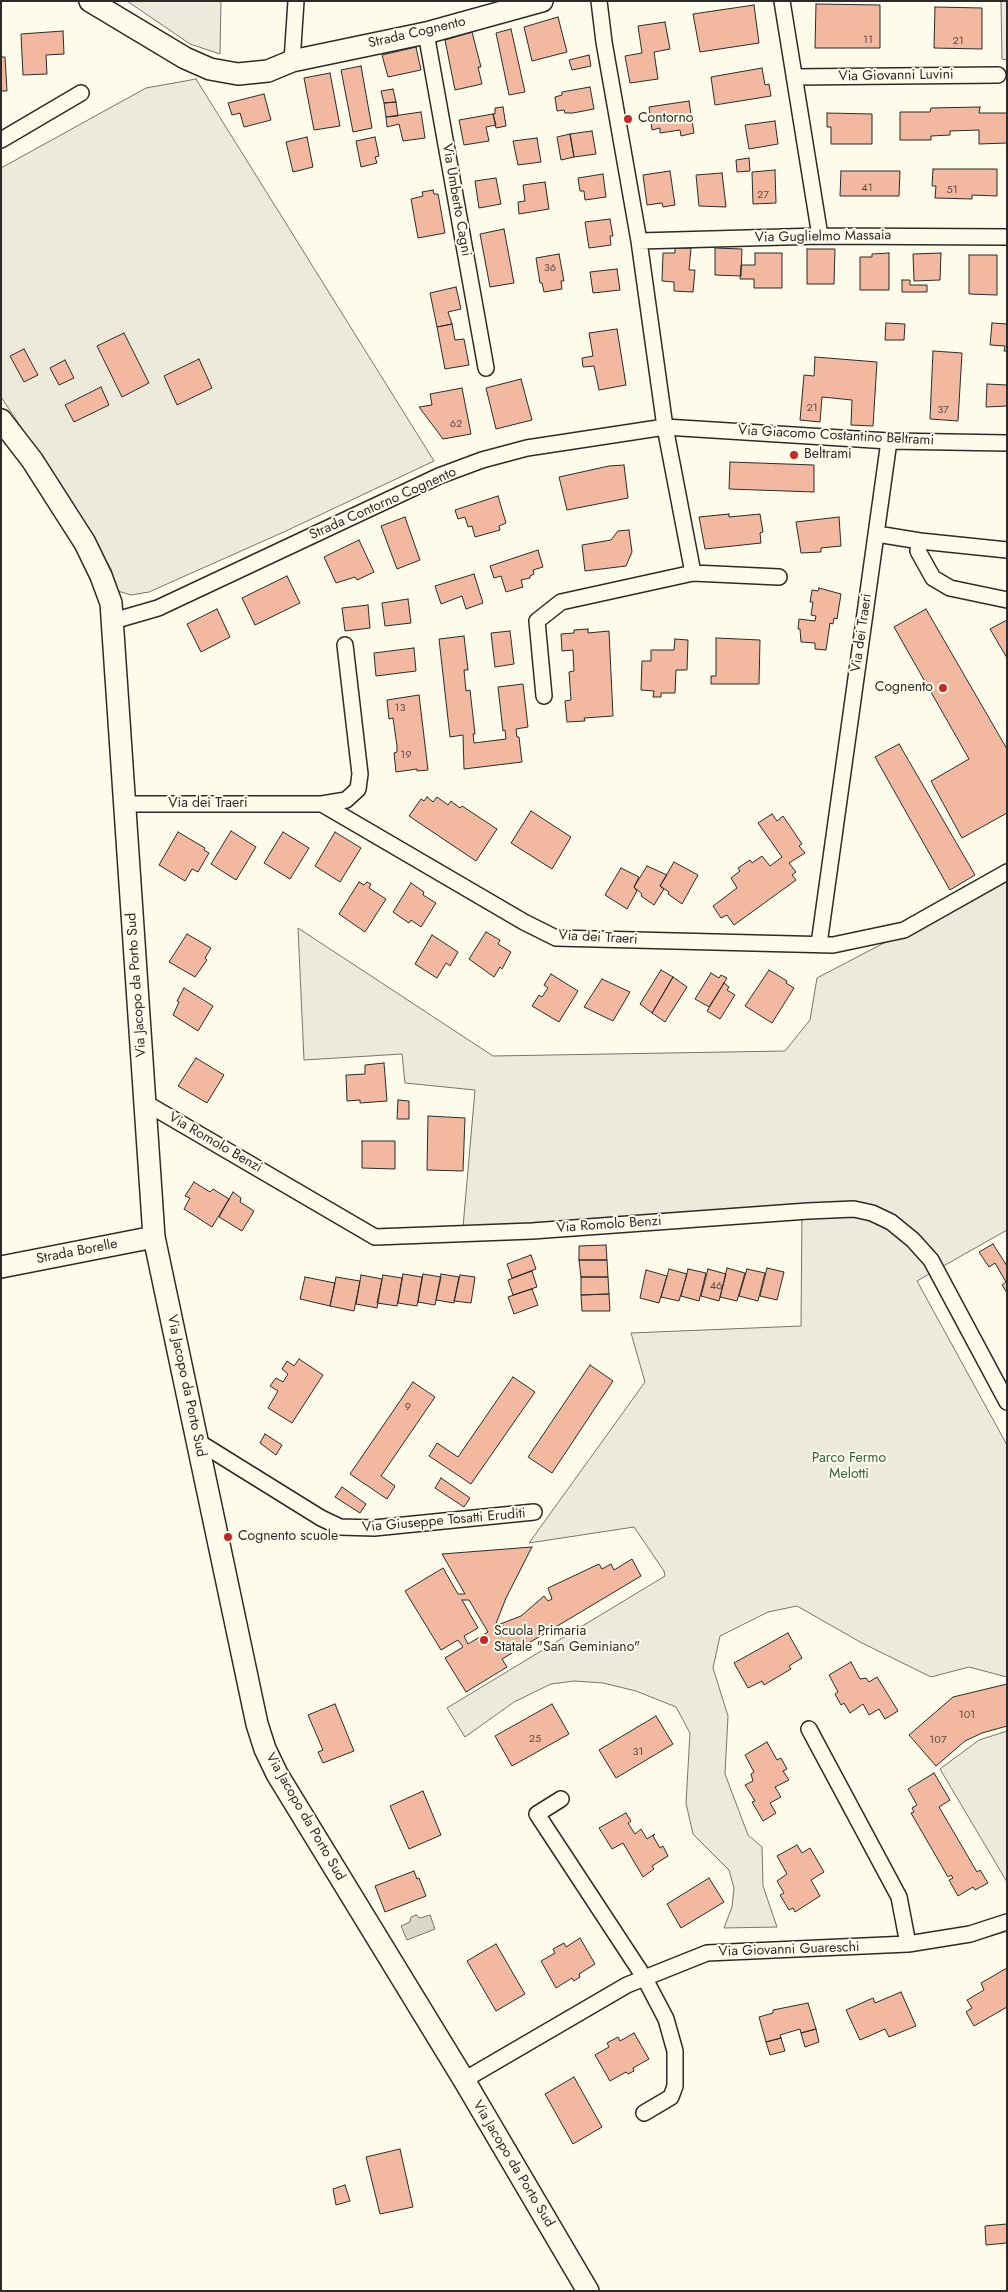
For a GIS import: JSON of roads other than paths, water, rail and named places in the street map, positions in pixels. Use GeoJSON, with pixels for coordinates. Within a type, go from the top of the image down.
{"type":"FeatureCollection","features":[{"type":"Feature","properties":{"kind":"street","name":"Strada Cognento"},"geometry":{"type":"LineString","coordinates":[[90,1],[185,58],[210,69],[238,74],[268,71],[292,61],[426,33],[542,1]]}},
{"type":"Feature","properties":{"kind":"street"},"geometry":{"type":"LineString","coordinates":[[292,61],[296,1]]}},
{"type":"Feature","properties":{"kind":"street"},"geometry":{"type":"LineString","coordinates":[[599,1],[604,42],[639,241],[665,427],[693,573]]}},
{"type":"Feature","properties":{"kind":"street"},"geometry":{"type":"LineString","coordinates":[[782,1],[820,236]]}},
{"type":"Feature","properties":{"kind":"street","name":"Via Umberto Cagni"},"geometry":{"type":"LineString","coordinates":[[426,33],[486,368]]}},
{"type":"Feature","properties":{"kind":"street","name":"Via Giovanni Luvini"},"geometry":{"type":"LineString","coordinates":[[794,77],[998,74]]}},
{"type":"Feature","properties":{"kind":"street"},"geometry":{"type":"LineString","coordinates":[[1,140],[81,93]]}},
{"type":"Feature","properties":{"kind":"street","name":"Via Guglielmo Massaia"},"geometry":{"type":"LineString","coordinates":[[639,241],[820,236],[1007,237]]}},
{"type":"Feature","properties":{"kind":"street","name":"Via Jacopo da Porto Sud"},"geometry":{"type":"LineString","coordinates":[[1,420],[32,460],[85,543],[101,576],[111,603],[154,1237],[255,1715],[265,1749],[277,1774],[464,2080],[588,2291]]}},
{"type":"Feature","properties":{"kind":"street","name":"Via Giacomo Costantino Beltrami"},"geometry":{"type":"LineString","coordinates":[[665,427],[889,441],[1007,442]]}},
{"type":"Feature","properties":{"kind":"street","name":"Strada Contorno Cognento"},"geometry":{"type":"LineString","coordinates":[[113,621],[158,608],[439,476],[482,460],[527,448],[665,427]]}},
{"type":"Feature","properties":{"kind":"street","name":"Via dei Traeri"},"geometry":{"type":"LineString","coordinates":[[819,944],[889,441]]}},
{"type":"Feature","properties":{"kind":"street"},"geometry":{"type":"LineString","coordinates":[[877,534],[920,541],[1007,550]]}},
{"type":"Feature","properties":{"kind":"street"},"geometry":{"type":"LineString","coordinates":[[920,541],[918,551],[933,578],[950,588],[1007,600]]}},
{"type":"Feature","properties":{"kind":"street"},"geometry":{"type":"LineString","coordinates":[[544,696],[537,621],[561,602],[693,573],[779,577]]}},
{"type":"Feature","properties":{"kind":"street","name":"Via dei Traeri"},"geometry":{"type":"LineString","coordinates":[[124,804],[322,804],[346,800],[358,789],[360,774],[345,645]]}},
{"type":"Feature","properties":{"kind":"street","name":"Via dei Traeri"},"geometry":{"type":"LineString","coordinates":[[322,804],[524,922],[556,938],[833,945],[904,930],[1007,872]]}},
{"type":"Feature","properties":{"kind":"street","name":"Via Romolo Benzi"},"geometry":{"type":"LineString","coordinates":[[144,1102],[375,1237],[532,1231],[817,1210],[854,1209],[872,1213],[891,1222],[913,1240],[931,1260],[1007,1402]]}},
{"type":"Feature","properties":{"kind":"street","name":"Strada Borelle"},"geometry":{"type":"LineString","coordinates":[[1,1267],[154,1237]]}},
{"type":"Feature","properties":{"kind":"street","name":"Via Giuseppe Tosatti Eruditi"},"geometry":{"type":"LineString","coordinates":[[197,1440],[321,1518],[340,1527],[374,1528],[534,1512]]}},
{"type":"Feature","properties":{"kind":"street"},"geometry":{"type":"LineString","coordinates":[[809,1729],[899,1897],[908,1944]]}},
{"type":"Feature","properties":{"kind":"street"},"geometry":{"type":"LineString","coordinates":[[561,1799],[536,1814],[644,1977],[666,2019],[675,2051],[677,2069],[675,2086],[671,2097],[644,2113]]}},
{"type":"Feature","properties":{"kind":"street","name":"Via Giovanni Guareschi"},"geometry":{"type":"LineString","coordinates":[[464,2080],[644,1977],[707,1953],[908,1944],[970,1934],[1007,1922]]}},
{"type":"Feature","properties":{"kind":"place","name":"Contorno"},"geometry":{"type":"Point","coordinates":[628,119]}},
{"type":"Feature","properties":{"kind":"place","name":"Beltrami"},"geometry":{"type":"Point","coordinates":[794,455]}},
{"type":"Feature","properties":{"kind":"place","name":"Cognento"},"geometry":{"type":"Point","coordinates":[943,688]}},
{"type":"Feature","properties":{"kind":"place","name":"Cognento scuole"},"geometry":{"type":"Point","coordinates":[228,1537]}},
{"type":"Feature","properties":{"kind":"place","name":"Scuola Primaria Statale \"San Geminiano\""},"geometry":{"type":"Point","coordinates":[484,1640]}},
{"type":"Feature","properties":{"kind":"park label","name":"Parco Fermo Melotti"},"geometry":{"type":"Point","coordinates":[849,1468]}}]}
